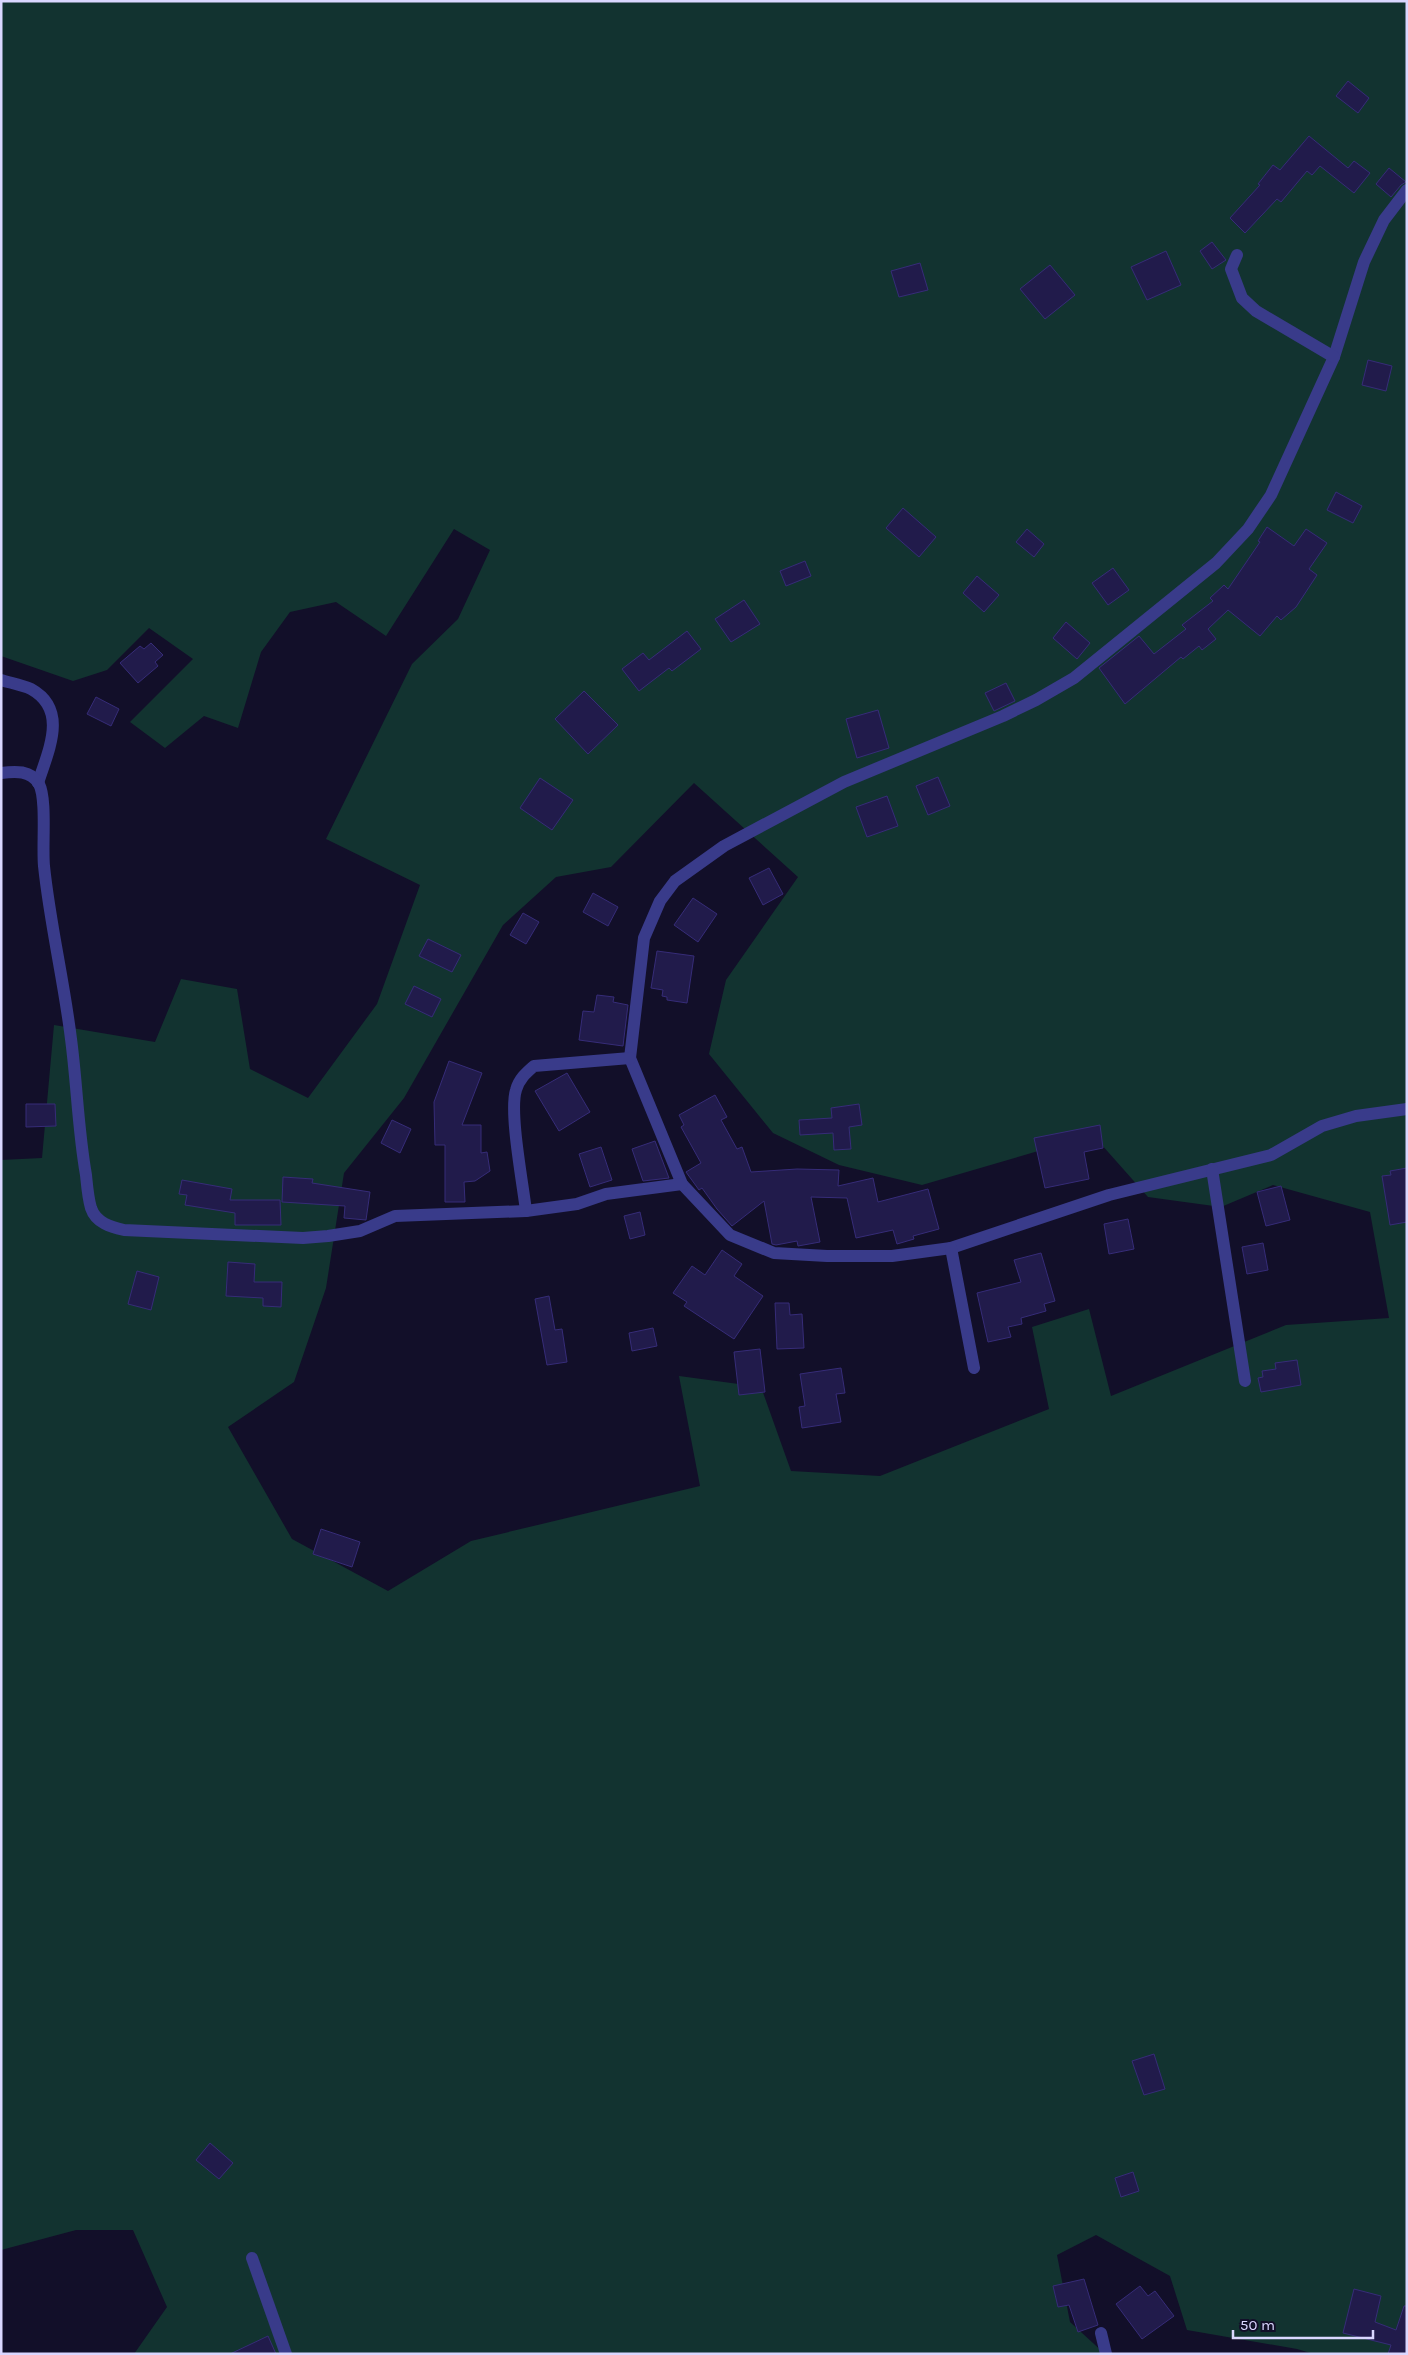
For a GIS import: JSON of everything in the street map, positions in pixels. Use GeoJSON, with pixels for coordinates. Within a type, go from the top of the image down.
{"type":"FeatureCollection","features":[{"type":"Feature","properties":{"kind":"street"},"geometry":{"type":"LineString","coordinates":[[1407,190],[1384,220],[1364,262],[1334,357],[1271,496],[1248,529],[1216,563],[1074,678],[1011,712],[844,782],[724,846],[675,881],[660,901],[644,938],[630,1058],[682,1184],[730,1235],[774,1253],[827,1256],[892,1256],[951,1248],[1077,1204],[1271,1155],[1322,1126],[1356,1116],[1407,1109]]}},
{"type":"Feature","properties":{"kind":"street"},"geometry":{"type":"LineString","coordinates":[[1237,255],[1231,269],[1242,298],[1256,310],[1334,357]]}},
{"type":"Feature","properties":{"kind":"street"},"geometry":{"type":"LineString","coordinates":[[1,680],[30,689],[46,700],[54,718],[51,739],[38,783]]}},
{"type":"Feature","properties":{"kind":"street"},"geometry":{"type":"LineString","coordinates":[[1,773],[23,772],[38,783],[42,794],[44,864],[71,1039],[83,1160],[91,1209],[98,1219],[110,1227],[124,1230],[302,1238],[360,1231],[395,1216],[526,1211],[576,1204],[606,1194],[682,1184]]}},
{"type":"Feature","properties":{"kind":"street"},"geometry":{"type":"LineString","coordinates":[[526,1211],[515,1117],[515,1091],[523,1075],[534,1066],[630,1058]]}},
{"type":"Feature","properties":{"kind":"street"},"geometry":{"type":"LineString","coordinates":[[1212,1169],[1245,1381]]}},
{"type":"Feature","properties":{"kind":"street"},"geometry":{"type":"LineString","coordinates":[[951,1248],[974,1368]]}},
{"type":"Feature","properties":{"kind":"street"},"geometry":{"type":"LineString","coordinates":[[252,2258],[286,2354]]}},
{"type":"Feature","properties":{"kind":"street"},"geometry":{"type":"LineString","coordinates":[[1101,2334],[1106,2354]]}},
{"type":"Feature","properties":{"kind":"green space"},"geometry":{"type":"Polygon","coordinates":[[[1,1],[1407,1],[1407,2337],[1392,2354],[1314,2354],[1297,2349],[1187,2330],[1170,2276],[1096,2235],[1057,2255],[1070,2322],[1105,2354],[134,2354],[167,2307],[133,2230],[76,2230],[1,2250],[1,1160],[42,1158],[54,1025],[155,1042],[181,979],[237,989],[250,1069],[308,1098],[377,1004],[420,885],[326,839],[412,664],[458,619],[490,550],[454,529],[386,636],[336,602],[290,612],[261,652],[238,728],[204,716],[165,748],[130,722],[193,659],[149,628],[107,670],[73,681],[1,656],[1,1]],[[694,783],[611,867],[556,877],[503,925],[404,1098],[344,1173],[326,1288],[294,1382],[228,1427],[292,1539],[388,1591],[471,1541],[700,1486],[679,1376],[761,1387],[791,1471],[880,1476],[1049,1409],[1032,1327],[1089,1309],[1111,1396],[1286,1325],[1389,1318],[1370,1212],[1273,1185],[1221,1207],[1148,1197],[1093,1135],[922,1185],[839,1165],[773,1133],[709,1054],[726,980],[798,877],[694,783]]]}},
{"type":"Feature","properties":{"kind":"building"},"geometry":{"type":"Polygon","coordinates":[[[1348,81],[1369,98],[1358,113],[1336,96],[1348,81]]]}},
{"type":"Feature","properties":{"kind":"building"},"geometry":{"type":"Polygon","coordinates":[[[1309,136],[1348,168],[1354,161],[1370,173],[1354,193],[1320,166],[1312,175],[1307,171],[1281,202],[1277,199],[1245,233],[1230,218],[1260,185],[1258,184],[1273,165],[1280,170],[1309,136]]]}},
{"type":"Feature","properties":{"kind":"building"},"geometry":{"type":"Polygon","coordinates":[[[1389,168],[1406,182],[1391,197],[1376,184],[1389,168]]]}},
{"type":"Feature","properties":{"kind":"building"},"geometry":{"type":"Polygon","coordinates":[[[1212,242],[1226,260],[1212,269],[1200,251],[1212,242]]]}},
{"type":"Feature","properties":{"kind":"building"},"geometry":{"type":"Polygon","coordinates":[[[1166,251],[1181,285],[1147,300],[1131,267],[1166,251]]]}},
{"type":"Feature","properties":{"kind":"building"},"geometry":{"type":"Polygon","coordinates":[[[920,263],[928,290],[899,297],[891,271],[920,263]]]}},
{"type":"Feature","properties":{"kind":"building"},"geometry":{"type":"Polygon","coordinates":[[[1050,265],[1075,295],[1045,319],[1020,289],[1050,265]]]}},
{"type":"Feature","properties":{"kind":"building"},"geometry":{"type":"Polygon","coordinates":[[[1368,360],[1392,366],[1386,391],[1362,385],[1368,360]]]}},
{"type":"Feature","properties":{"kind":"building"},"geometry":{"type":"Polygon","coordinates":[[[1336,492],[1362,506],[1353,523],[1327,510],[1336,492]]]}},
{"type":"Feature","properties":{"kind":"building"},"geometry":{"type":"Polygon","coordinates":[[[903,508],[936,537],[919,557],[886,528],[903,508]]]}},
{"type":"Feature","properties":{"kind":"building"},"geometry":{"type":"Polygon","coordinates":[[[1267,527],[1294,546],[1306,529],[1327,543],[1309,569],[1317,575],[1296,607],[1281,620],[1277,616],[1260,636],[1228,610],[1208,629],[1216,639],[1202,650],[1199,646],[1183,659],[1181,657],[1125,704],[1099,668],[1139,636],[1154,654],[1186,629],[1182,625],[1213,601],[1210,598],[1224,585],[1228,589],[1260,542],[1258,541],[1267,527]]]}},
{"type":"Feature","properties":{"kind":"building"},"geometry":{"type":"Polygon","coordinates":[[[1027,529],[1044,544],[1034,557],[1016,542],[1027,529]]]}},
{"type":"Feature","properties":{"kind":"building"},"geometry":{"type":"Polygon","coordinates":[[[805,561],[811,576],[786,586],[780,571],[805,561]]]}},
{"type":"Feature","properties":{"kind":"building"},"geometry":{"type":"Polygon","coordinates":[[[1113,568],[1129,590],[1108,605],[1092,583],[1113,568]]]}},
{"type":"Feature","properties":{"kind":"building"},"geometry":{"type":"Polygon","coordinates":[[[977,576],[999,595],[984,612],[963,593],[977,576]]]}},
{"type":"Feature","properties":{"kind":"building"},"geometry":{"type":"Polygon","coordinates":[[[744,600],[760,624],[731,642],[715,619],[744,600]]]}},
{"type":"Feature","properties":{"kind":"building"},"geometry":{"type":"Polygon","coordinates":[[[1066,622],[1090,643],[1077,659],[1053,638],[1066,622]]]}},
{"type":"Feature","properties":{"kind":"building"},"geometry":{"type":"Polygon","coordinates":[[[687,631],[701,649],[672,671],[669,668],[639,691],[622,669],[643,653],[649,660],[687,631]]]}},
{"type":"Feature","properties":{"kind":"building"},"geometry":{"type":"Polygon","coordinates":[[[151,643],[163,655],[155,662],[158,666],[138,683],[120,663],[140,646],[144,649],[151,643]]]}},
{"type":"Feature","properties":{"kind":"building"},"geometry":{"type":"Polygon","coordinates":[[[1006,683],[1015,701],[994,711],[985,693],[1006,683]]]}},
{"type":"Feature","properties":{"kind":"building"},"geometry":{"type":"Polygon","coordinates":[[[584,691],[618,725],[588,754],[555,719],[584,691]]]}},
{"type":"Feature","properties":{"kind":"building"},"geometry":{"type":"Polygon","coordinates":[[[96,697],[119,709],[111,726],[87,714],[96,697]]]}},
{"type":"Feature","properties":{"kind":"building"},"geometry":{"type":"Polygon","coordinates":[[[878,710],[889,748],[857,758],[846,719],[878,710]]]}},
{"type":"Feature","properties":{"kind":"building"},"geometry":{"type":"Polygon","coordinates":[[[938,777],[950,806],[928,815],[916,786],[938,777]]]}},
{"type":"Feature","properties":{"kind":"building"},"geometry":{"type":"Polygon","coordinates":[[[540,778],[573,800],[552,830],[520,808],[540,778]]]}},
{"type":"Feature","properties":{"kind":"building"},"geometry":{"type":"Polygon","coordinates":[[[887,796],[898,826],[867,837],[856,807],[887,796]]]}},
{"type":"Feature","properties":{"kind":"building"},"geometry":{"type":"Polygon","coordinates":[[[769,868],[783,894],[763,905],[749,878],[769,868]]]}},
{"type":"Feature","properties":{"kind":"building"},"geometry":{"type":"Polygon","coordinates":[[[593,893],[618,907],[608,926],[583,912],[593,893]]]}},
{"type":"Feature","properties":{"kind":"building"},"geometry":{"type":"Polygon","coordinates":[[[693,898],[717,914],[698,942],[674,925],[693,898]]]}},
{"type":"Feature","properties":{"kind":"building"},"geometry":{"type":"Polygon","coordinates":[[[523,913],[539,922],[526,944],[510,935],[523,913]]]}},
{"type":"Feature","properties":{"kind":"building"},"geometry":{"type":"Polygon","coordinates":[[[428,939],[461,955],[452,972],[419,956],[428,939]]]}},
{"type":"Feature","properties":{"kind":"building"},"geometry":{"type":"Polygon","coordinates":[[[657,951],[694,956],[687,1003],[667,1000],[667,997],[662,996],[663,990],[651,988],[657,951]]]}},
{"type":"Feature","properties":{"kind":"building"},"geometry":{"type":"Polygon","coordinates":[[[414,986],[441,999],[432,1017],[405,1004],[414,986]]]}},
{"type":"Feature","properties":{"kind":"building"},"geometry":{"type":"Polygon","coordinates":[[[597,995],[614,997],[613,1002],[628,1005],[623,1046],[579,1040],[583,1011],[594,1012],[597,995]]]}},
{"type":"Feature","properties":{"kind":"building"},"geometry":{"type":"Polygon","coordinates":[[[449,1061],[482,1073],[462,1125],[481,1125],[481,1153],[487,1152],[490,1171],[475,1181],[464,1182],[465,1202],[445,1202],[445,1145],[435,1145],[434,1102],[449,1061]]]}},
{"type":"Feature","properties":{"kind":"building"},"geometry":{"type":"Polygon","coordinates":[[[567,1073],[590,1112],[559,1131],[535,1091],[567,1073]]]}},
{"type":"Feature","properties":{"kind":"building"},"geometry":{"type":"Polygon","coordinates":[[[715,1095],[727,1117],[721,1120],[737,1149],[742,1147],[751,1172],[797,1169],[839,1170],[838,1186],[873,1178],[878,1202],[928,1189],[939,1229],[913,1236],[914,1239],[897,1244],[893,1230],[856,1238],[847,1198],[811,1197],[820,1242],[798,1246],[797,1241],[772,1244],[764,1201],[732,1226],[702,1188],[699,1190],[686,1172],[701,1163],[681,1127],[684,1125],[679,1115],[715,1095]]]}},
{"type":"Feature","properties":{"kind":"building"},"geometry":{"type":"Polygon","coordinates":[[[26,1104],[55,1104],[56,1126],[26,1127],[26,1104]]]}},
{"type":"Feature","properties":{"kind":"building"},"geometry":{"type":"Polygon","coordinates":[[[859,1104],[862,1125],[849,1127],[851,1149],[834,1150],[833,1133],[800,1135],[799,1120],[832,1118],[831,1108],[859,1104]]]}},
{"type":"Feature","properties":{"kind":"building"},"geometry":{"type":"Polygon","coordinates":[[[392,1120],[411,1129],[400,1153],[381,1143],[392,1120]]]}},
{"type":"Feature","properties":{"kind":"building"},"geometry":{"type":"Polygon","coordinates":[[[1100,1125],[1103,1148],[1084,1152],[1089,1179],[1045,1188],[1034,1138],[1100,1125]]]}},
{"type":"Feature","properties":{"kind":"building"},"geometry":{"type":"Polygon","coordinates":[[[655,1141],[669,1178],[643,1181],[632,1149],[655,1141]]]}},
{"type":"Feature","properties":{"kind":"building"},"geometry":{"type":"Polygon","coordinates":[[[601,1147],[612,1180],[590,1187],[579,1154],[601,1147]]]}},
{"type":"Feature","properties":{"kind":"building"},"geometry":{"type":"Polygon","coordinates":[[[1407,1168],[1407,1222],[1390,1225],[1382,1176],[1391,1175],[1390,1171],[1407,1168]]]}},
{"type":"Feature","properties":{"kind":"building"},"geometry":{"type":"Polygon","coordinates":[[[283,1177],[313,1179],[312,1183],[370,1192],[366,1220],[344,1218],[345,1206],[282,1202],[283,1177]]]}},
{"type":"Feature","properties":{"kind":"building"},"geometry":{"type":"Polygon","coordinates":[[[182,1180],[232,1189],[230,1200],[280,1200],[281,1225],[235,1225],[235,1213],[185,1205],[187,1195],[179,1194],[182,1180]]]}},
{"type":"Feature","properties":{"kind":"building"},"geometry":{"type":"Polygon","coordinates":[[[1281,1186],[1290,1220],[1266,1226],[1257,1192],[1281,1186]]]}},
{"type":"Feature","properties":{"kind":"building"},"geometry":{"type":"Polygon","coordinates":[[[640,1212],[645,1235],[630,1239],[624,1216],[640,1212]]]}},
{"type":"Feature","properties":{"kind":"building"},"geometry":{"type":"Polygon","coordinates":[[[1128,1219],[1134,1249],[1109,1254],[1104,1224],[1128,1219]]]}},
{"type":"Feature","properties":{"kind":"building"},"geometry":{"type":"Polygon","coordinates":[[[1263,1243],[1268,1270],[1247,1274],[1242,1247],[1263,1243]]]}},
{"type":"Feature","properties":{"kind":"building"},"geometry":{"type":"Polygon","coordinates":[[[722,1250],[742,1264],[734,1276],[763,1296],[734,1339],[684,1306],[687,1302],[673,1293],[692,1266],[705,1275],[722,1250]]]}},
{"type":"Feature","properties":{"kind":"building"},"geometry":{"type":"Polygon","coordinates":[[[1041,1253],[1055,1301],[1044,1304],[1046,1311],[1021,1318],[1022,1324],[1008,1327],[1011,1337],[988,1342],[977,1293],[1021,1282],[1014,1260],[1041,1253]]]}},
{"type":"Feature","properties":{"kind":"building"},"geometry":{"type":"Polygon","coordinates":[[[228,1262],[255,1264],[254,1282],[282,1282],[281,1307],[263,1306],[263,1298],[226,1296],[228,1262]]]}},
{"type":"Feature","properties":{"kind":"building"},"geometry":{"type":"Polygon","coordinates":[[[137,1271],[159,1277],[151,1310],[128,1304],[137,1271]]]}},
{"type":"Feature","properties":{"kind":"building"},"geometry":{"type":"Polygon","coordinates":[[[549,1296],[555,1330],[562,1329],[567,1362],[547,1365],[535,1299],[549,1296]]]}},
{"type":"Feature","properties":{"kind":"building"},"geometry":{"type":"Polygon","coordinates":[[[775,1303],[789,1303],[790,1315],[802,1314],[804,1348],[777,1349],[775,1303]]]}},
{"type":"Feature","properties":{"kind":"building"},"geometry":{"type":"Polygon","coordinates":[[[653,1328],[657,1346],[632,1351],[629,1333],[653,1328]]]}},
{"type":"Feature","properties":{"kind":"building"},"geometry":{"type":"Polygon","coordinates":[[[760,1349],[765,1392],[739,1395],[734,1352],[760,1349]]]}},
{"type":"Feature","properties":{"kind":"building"},"geometry":{"type":"Polygon","coordinates":[[[1297,1360],[1301,1385],[1261,1392],[1258,1378],[1263,1377],[1262,1371],[1276,1369],[1275,1363],[1297,1360]]]}},
{"type":"Feature","properties":{"kind":"building"},"geometry":{"type":"Polygon","coordinates":[[[841,1368],[845,1393],[836,1394],[841,1422],[802,1428],[799,1407],[805,1406],[800,1374],[841,1368]]]}},
{"type":"Feature","properties":{"kind":"building"},"geometry":{"type":"Polygon","coordinates":[[[321,1529],[360,1542],[352,1567],[313,1554],[321,1529]]]}},
{"type":"Feature","properties":{"kind":"building"},"geometry":{"type":"Polygon","coordinates":[[[1154,2054],[1165,2089],[1144,2095],[1132,2061],[1154,2054]]]}},
{"type":"Feature","properties":{"kind":"building"},"geometry":{"type":"Polygon","coordinates":[[[210,2143],[233,2163],[219,2179],[196,2160],[210,2143]]]}},
{"type":"Feature","properties":{"kind":"building"},"geometry":{"type":"Polygon","coordinates":[[[1133,2172],[1139,2191],[1121,2197],[1115,2178],[1133,2172]]]}},
{"type":"Feature","properties":{"kind":"building"},"geometry":{"type":"Polygon","coordinates":[[[1084,2279],[1098,2325],[1078,2332],[1069,2305],[1058,2307],[1053,2286],[1084,2279]]]}},
{"type":"Feature","properties":{"kind":"building"},"geometry":{"type":"Polygon","coordinates":[[[1140,2286],[1148,2296],[1155,2291],[1174,2316],[1142,2339],[1116,2304],[1140,2286]]]}},
{"type":"Feature","properties":{"kind":"building"},"geometry":{"type":"Polygon","coordinates":[[[1354,2289],[1381,2296],[1375,2322],[1396,2330],[1404,2306],[1407,2306],[1407,2354],[1388,2354],[1391,2345],[1343,2333],[1354,2289]]]}},
{"type":"Feature","properties":{"kind":"building"},"geometry":{"type":"Polygon","coordinates":[[[268,2336],[276,2354],[230,2354],[268,2336]]]}}]}
